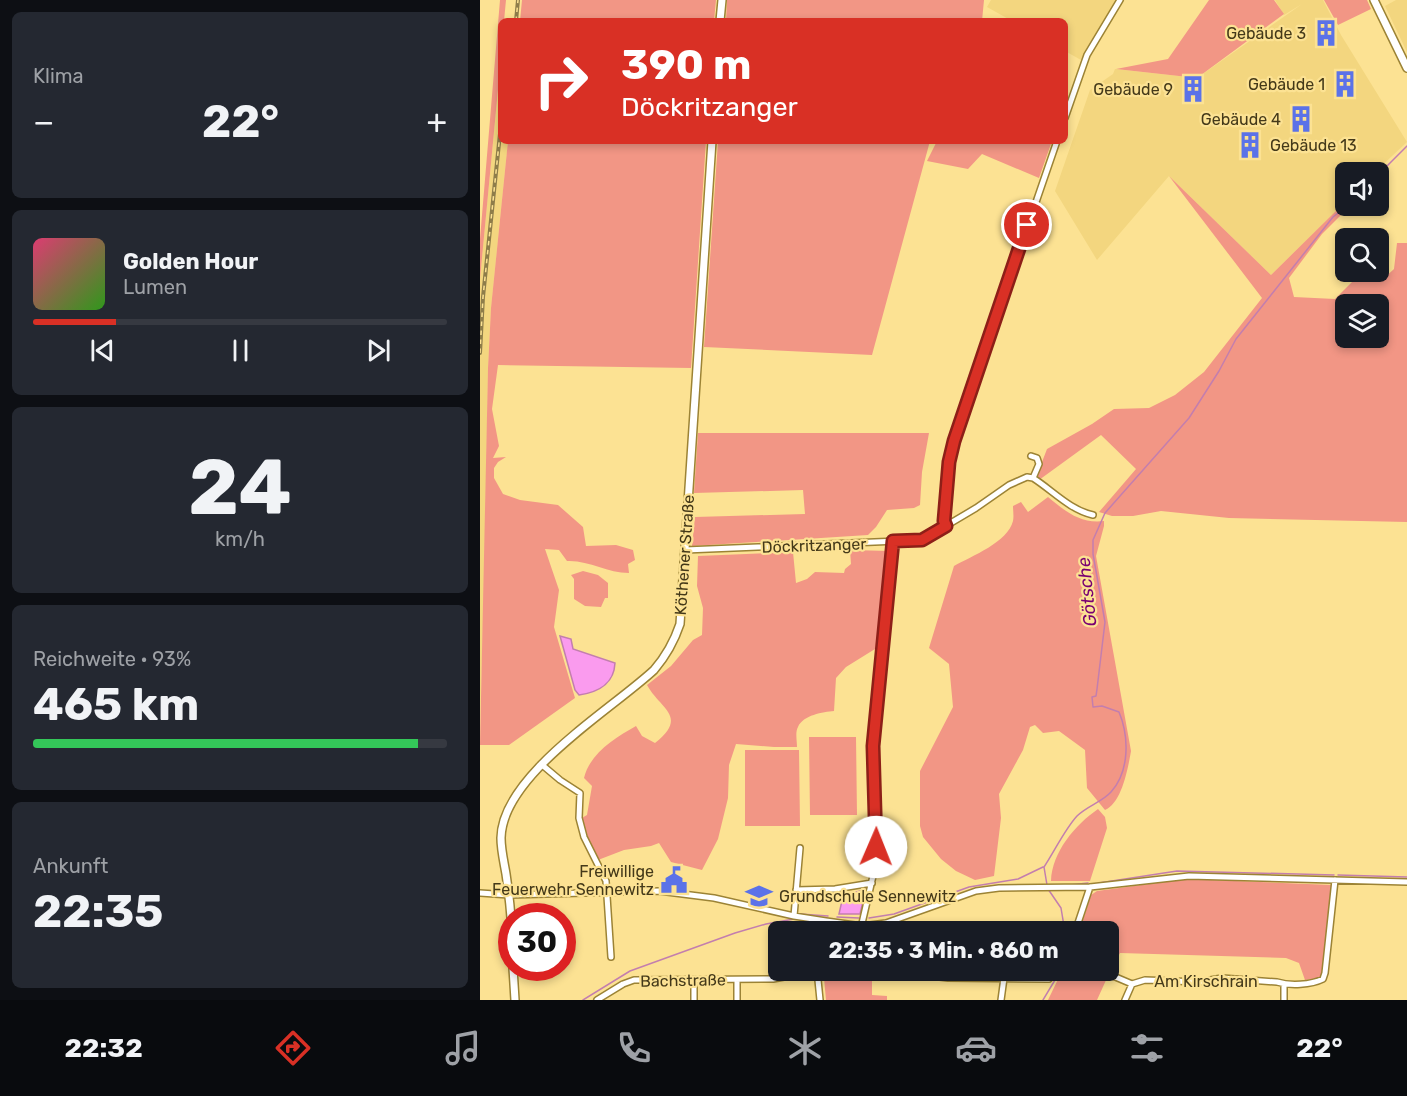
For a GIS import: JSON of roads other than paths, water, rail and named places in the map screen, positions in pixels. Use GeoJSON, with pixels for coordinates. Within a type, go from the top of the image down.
{"type":"FeatureCollection","features":[{"type":"Feature","properties":{"kind":"main road"},"geometry":{"type":"LineString","coordinates":[[720,18],[722,0]]}},
{"type":"Feature","properties":{"kind":"main road"},"geometry":{"type":"LineString","coordinates":[[1374,0],[1407,68]]}},
{"type":"Feature","properties":{"kind":"main road","name":"Köthener Straße"},"geometry":{"type":"LineString","coordinates":[[510,903],[501,838],[504,818],[522,785],[541,764],[642,681],[667,655],[680,624],[712,144]]}},
{"type":"Feature","properties":{"kind":"main road"},"geometry":{"type":"LineString","coordinates":[[514,981],[515,1000]]}},
{"type":"Feature","properties":{"kind":"street"},"geometry":{"type":"LineString","coordinates":[[1068,109],[1087,55],[1120,0]]}},
{"type":"Feature","properties":{"kind":"street"},"geometry":{"type":"LineString","coordinates":[[946,526],[944,521],[949,462],[954,441],[1056,144]]}},
{"type":"Feature","properties":{"kind":"street"},"geometry":{"type":"LineString","coordinates":[[1031,456],[1037,458],[1039,464],[1033,478],[1072,506],[1093,515]]}},
{"type":"Feature","properties":{"kind":"street","name":"Döckritzanger"},"geometry":{"type":"LineString","coordinates":[[685,550],[922,540],[1009,485],[1027,477],[1033,478]]}},
{"type":"Feature","properties":{"kind":"street"},"geometry":{"type":"LineString","coordinates":[[863,921],[876,863],[873,746],[893,541]]}},
{"type":"Feature","properties":{"kind":"street"},"geometry":{"type":"LineString","coordinates":[[541,764],[580,793],[579,818],[584,837],[606,881],[611,957]]}},
{"type":"Feature","properties":{"kind":"street"},"geometry":{"type":"LineString","coordinates":[[794,916],[800,848]]}},
{"type":"Feature","properties":{"kind":"street"},"geometry":{"type":"LineString","coordinates":[[892,921],[998,884],[1043,888],[1090,887],[1189,876],[1407,882]]}},
{"type":"Feature","properties":{"kind":"street","name":"Am Kirschrain"},"geometry":{"type":"LineString","coordinates":[[1132,984],[1145,980],[1200,982],[1222,978],[1284,984],[1316,983],[1323,980],[1335,880]]}},
{"type":"Feature","properties":{"kind":"street"},"geometry":{"type":"LineString","coordinates":[[796,890],[835,889],[872,883]]}},
{"type":"Feature","properties":{"kind":"street"},"geometry":{"type":"LineString","coordinates":[[1079,921],[1090,887]]}},
{"type":"Feature","properties":{"kind":"street"},"geometry":{"type":"LineString","coordinates":[[480,893],[509,895],[659,891],[687,894],[826,921]]}},
{"type":"Feature","properties":{"kind":"street"},"geometry":{"type":"LineString","coordinates":[[1119,978],[1132,984],[1125,1000]]}},
{"type":"Feature","properties":{"kind":"street","name":"Bachstraße"},"geometry":{"type":"LineString","coordinates":[[597,1000],[634,980],[768,979]]}},
{"type":"Feature","properties":{"kind":"street"},"geometry":{"type":"LineString","coordinates":[[694,980],[694,1000]]}},
{"type":"Feature","properties":{"kind":"street","name":"Bachstraße"},"geometry":{"type":"LineString","coordinates":[[737,980],[737,1000]]}},
{"type":"Feature","properties":{"kind":"street"},"geometry":{"type":"LineString","coordinates":[[818,981],[819,1000]]}},
{"type":"Feature","properties":{"kind":"street"},"geometry":{"type":"LineString","coordinates":[[1001,1000],[1004,981]]}},
{"type":"Feature","properties":{"kind":"street"},"geometry":{"type":"LineString","coordinates":[[1284,984],[1284,1000]]}},
{"type":"Feature","properties":{"kind":"waterway","name":"Götsche"},"geometry":{"type":"LineString","coordinates":[[1389,164],[1407,146]]}},
{"type":"Feature","properties":{"kind":"waterway","name":"Götsche"},"geometry":{"type":"LineString","coordinates":[[1047,885],[1044,867],[1064,834],[1077,816],[1111,792],[1125,764],[1125,732],[1119,712],[1102,706],[1093,707],[1092,697],[1096,696],[1105,622],[1093,554],[1093,540],[1105,513],[1189,418],[1236,339],[1335,215]]}},
{"type":"Feature","properties":{"kind":"waterway"},"geometry":{"type":"LineString","coordinates":[[869,918],[894,914],[969,887],[1018,879],[1043,867]]}},
{"type":"Feature","properties":{"kind":"waterway"},"geometry":{"type":"LineString","coordinates":[[1099,883],[1177,871],[1334,875]]}},
{"type":"Feature","properties":{"kind":"waterway"},"geometry":{"type":"LineString","coordinates":[[1338,875],[1407,877]]}},
{"type":"Feature","properties":{"kind":"waterway"},"geometry":{"type":"LineString","coordinates":[[1070,885],[1088,883]]}},
{"type":"Feature","properties":{"kind":"waterway","name":"Götsche"},"geometry":{"type":"LineString","coordinates":[[1048,889],[1061,908],[1063,921]]}},
{"type":"Feature","properties":{"kind":"waterway"},"geometry":{"type":"LineString","coordinates":[[800,914],[828,916]]}},
{"type":"Feature","properties":{"kind":"waterway"},"geometry":{"type":"LineString","coordinates":[[837,917],[859,918]]}},
{"type":"Feature","properties":{"kind":"waterway"},"geometry":{"type":"LineString","coordinates":[[583,1000],[630,971],[735,933],[794,919]]}},
{"type":"Feature","properties":{"kind":"waterway","name":"Götsche"},"geometry":{"type":"LineString","coordinates":[[1043,1000],[1054,981]]}},
{"type":"Feature","properties":{"kind":"railway"},"geometry":{"type":"LineString","coordinates":[[516,18],[518,0]]}},
{"type":"Feature","properties":{"kind":"railway"},"geometry":{"type":"LineString","coordinates":[[480,353],[483,297],[499,144]]}},
{"type":"Feature","properties":{"kind":"place","name":"Gebäude 3"},"geometry":{"type":"Point","coordinates":[1326,33]}},
{"type":"Feature","properties":{"kind":"place","name":"Gebäude 1"},"geometry":{"type":"Point","coordinates":[1345,84]}},
{"type":"Feature","properties":{"kind":"place","name":"Gebäude 9"},"geometry":{"type":"Point","coordinates":[1193,89]}},
{"type":"Feature","properties":{"kind":"place","name":"Gebäude 4"},"geometry":{"type":"Point","coordinates":[1301,119]}},
{"type":"Feature","properties":{"kind":"place","name":"Gebäude 13"},"geometry":{"type":"Point","coordinates":[1250,145]}},
{"type":"Feature","properties":{"kind":"place","name":"Freiwillige Feuerwehr Sennewitz"},"geometry":{"type":"Point","coordinates":[674,880]}},
{"type":"Feature","properties":{"kind":"place","name":"Grundschule Sennewitz"},"geometry":{"type":"Point","coordinates":[759,896]}}]}
